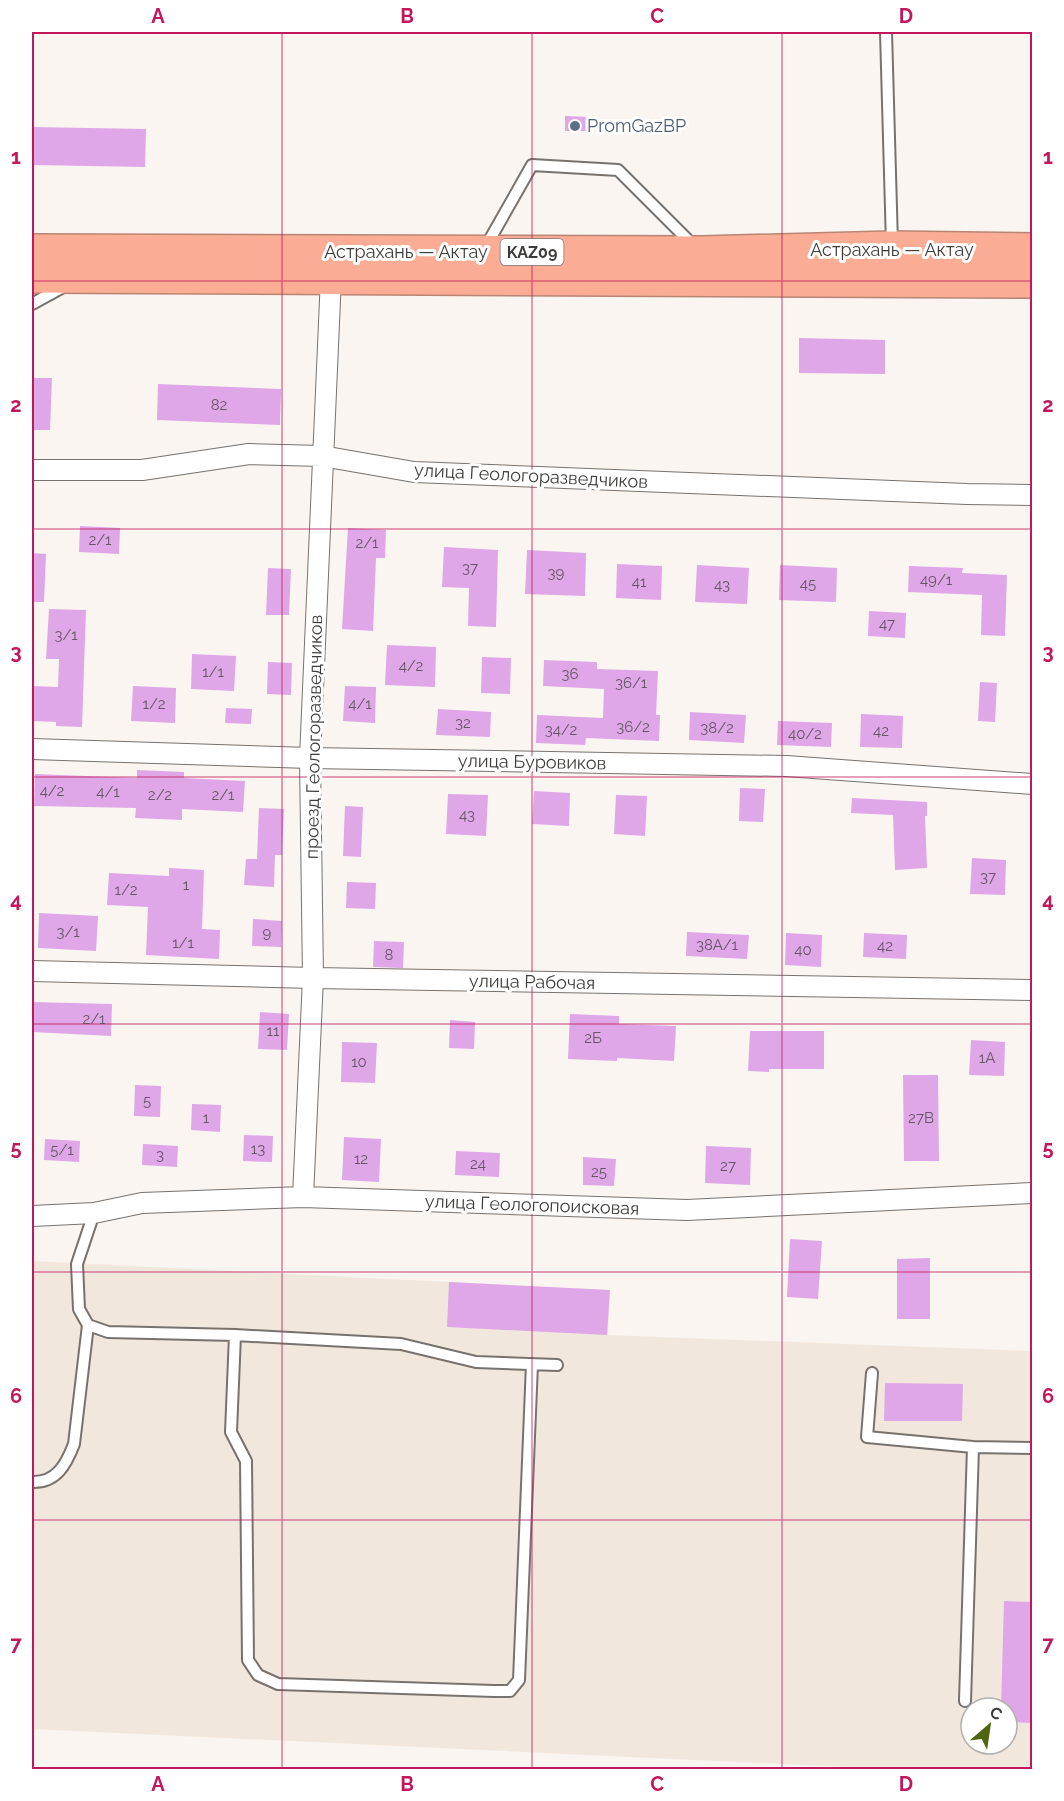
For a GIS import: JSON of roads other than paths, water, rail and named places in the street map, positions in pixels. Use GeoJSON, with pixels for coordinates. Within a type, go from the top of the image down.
{"type":"FeatureCollection","features":[{"type":"Feature","properties":{"kind":"highway","name":"Астрахань — Актау"},"geometry":{"type":"LineString","coordinates":[[32,251],[702,254],[892,248],[1032,250]]}},
{"type":"Feature","properties":{"kind":"highway","name":"Астрахань — Актау"},"geometry":{"type":"LineString","coordinates":[[32,276],[1032,281]]}},
{"type":"Feature","properties":{"kind":"street","name":"проезд Геологоразведчиков"},"geometry":{"type":"LineString","coordinates":[[303,1197],[313,978],[310,758],[331,277]]}},
{"type":"Feature","properties":{"kind":"street","name":"улица Геологоразведчиков"},"geometry":{"type":"LineString","coordinates":[[32,470],[142,470],[249,454],[322,456],[414,472],[1032,495]]}},
{"type":"Feature","properties":{"kind":"street","name":"улица Буровиков"},"geometry":{"type":"LineString","coordinates":[[32,749],[310,758],[786,766],[1032,784]]}},
{"type":"Feature","properties":{"kind":"street","name":"улица Рабочая"},"geometry":{"type":"LineString","coordinates":[[32,971],[1032,990]]}},
{"type":"Feature","properties":{"kind":"street","name":"улица Геологопоисковая"},"geometry":{"type":"LineString","coordinates":[[32,1216],[94,1213],[141,1203],[303,1197],[687,1210],[1032,1193]]}},
{"type":"Feature","properties":{"kind":"lane"},"geometry":{"type":"LineString","coordinates":[[886,32],[892,248]]}},
{"type":"Feature","properties":{"kind":"lane"},"geometry":{"type":"LineString","coordinates":[[482,252],[532,165],[618,170],[702,254]]}},
{"type":"Feature","properties":{"kind":"lane"},"geometry":{"type":"LineString","coordinates":[[32,304],[82,276]]}},
{"type":"Feature","properties":{"kind":"lane"},"geometry":{"type":"LineString","coordinates":[[32,1482],[40,1483],[56,1476],[68,1461],[74,1444],[88,1325],[79,1308],[76,1264],[94,1213]]}},
{"type":"Feature","properties":{"kind":"lane"},"geometry":{"type":"LineString","coordinates":[[88,1325],[108,1332],[235,1335],[401,1344],[476,1362],[557,1365]]}},
{"type":"Feature","properties":{"kind":"lane"},"geometry":{"type":"LineString","coordinates":[[235,1335],[231,1432],[246,1461],[248,1660],[258,1675],[278,1684],[510,1691],[519,1680],[532,1364]]}},
{"type":"Feature","properties":{"kind":"lane"},"geometry":{"type":"LineString","coordinates":[[872,1373],[867,1437],[973,1447],[1032,1448]]}},
{"type":"Feature","properties":{"kind":"lane"},"geometry":{"type":"LineString","coordinates":[[965,1696],[973,1447]]}},
{"type":"Feature","properties":{"kind":"place","name":"PromGazBP"},"geometry":{"type":"Point","coordinates":[575,126]}}]}
